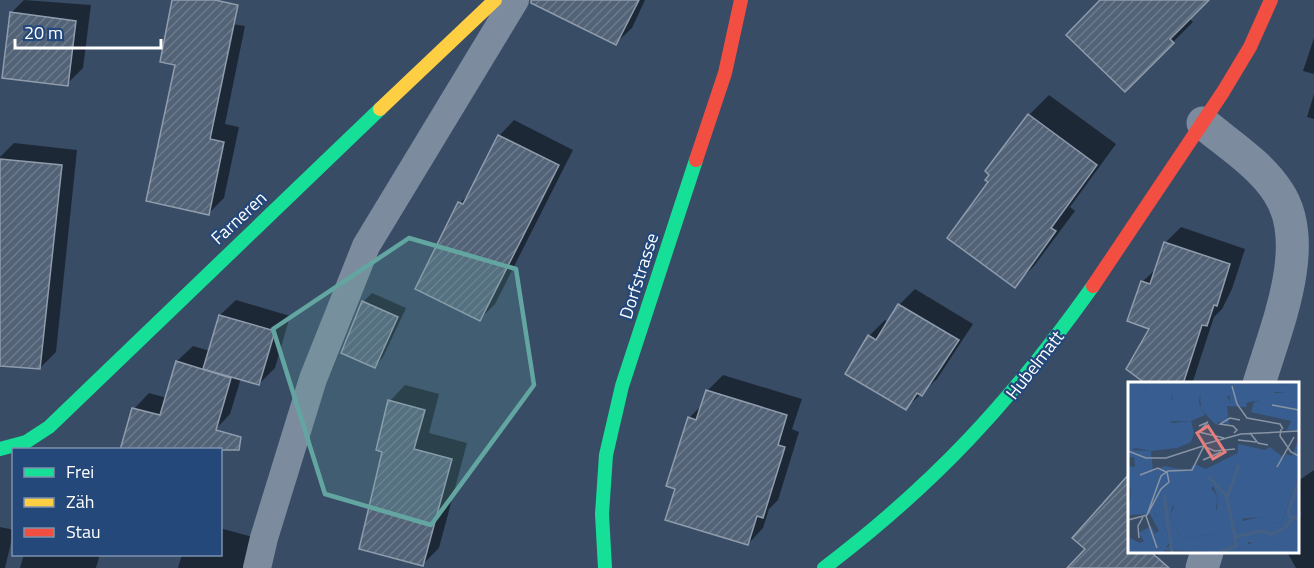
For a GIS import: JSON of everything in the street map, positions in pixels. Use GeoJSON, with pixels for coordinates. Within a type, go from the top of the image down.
{"type":"FeatureCollection","features":[{"type":"Feature","properties":{"kind":"street","name":"Farneren"},"geometry":{"type":"LineString","coordinates":[[0,449],[15,447],[33,439],[49,427],[172,306],[495,0]]}},
{"type":"Feature","properties":{"kind":"street","name":"Dorfstrasse"},"geometry":{"type":"LineString","coordinates":[[605,568],[602,514],[606,455],[622,386],[725,73],[741,0]]}},
{"type":"Feature","properties":{"kind":"street","name":"Hubelmatt"},"geometry":{"type":"LineString","coordinates":[[824,568],[860,540],[969,442],[1013,393],[1101,276],[1203,123],[1260,28],[1271,0]]}},
{"type":"Feature","properties":{"kind":"street"},"geometry":{"type":"LineString","coordinates":[[1203,123],[1260,171],[1278,192],[1288,214],[1293,243],[1292,270],[1260,382]]}},
{"type":"Feature","properties":{"kind":"street"},"geometry":{"type":"LineString","coordinates":[[1202,568],[1207,553]]}},
{"type":"Feature","properties":{"kind":"lane"},"geometry":{"type":"LineString","coordinates":[[257,568],[264,538],[313,379],[366,246],[515,0]]}},
{"type":"Feature","properties":{"kind":"highlighted area"},"geometry":{"type":"Polygon","coordinates":[[[409,238],[516,269],[534,385],[431,525],[325,494],[273,329],[409,238]]]}},
{"type":"Feature","properties":{"kind":"building"},"geometry":{"type":"Polygon","coordinates":[[[172,0],[215,0],[238,5],[210,139],[224,142],[209,215],[146,201],[175,65],[160,62],[172,0]]]}},
{"type":"Feature","properties":{"kind":"building"},"geometry":{"type":"Polygon","coordinates":[[[531,0],[639,0],[616,45],[531,3],[531,0]]]}},
{"type":"Feature","properties":{"kind":"building"},"geometry":{"type":"Polygon","coordinates":[[[1100,0],[1209,0],[1170,39],[1174,43],[1125,92],[1066,35],[1100,0]]]}},
{"type":"Feature","properties":{"kind":"building"},"geometry":{"type":"Polygon","coordinates":[[[10,12],[76,21],[68,86],[2,78],[10,12]]]}},
{"type":"Feature","properties":{"kind":"building"},"geometry":{"type":"Polygon","coordinates":[[[1028,114],[1097,165],[1051,228],[1056,231],[1015,288],[947,238],[988,182],[985,180],[989,175],[985,171],[1028,114]]]}},
{"type":"Feature","properties":{"kind":"building"},"geometry":{"type":"Polygon","coordinates":[[[498,135],[559,165],[480,321],[415,289],[458,202],[463,204],[498,135]]]}},
{"type":"Feature","properties":{"kind":"building"},"geometry":{"type":"Polygon","coordinates":[[[0,159],[62,165],[40,369],[0,366],[0,159]]]}},
{"type":"Feature","properties":{"kind":"building"},"geometry":{"type":"Polygon","coordinates":[[[1164,242],[1230,264],[1217,306],[1214,305],[1207,326],[1202,325],[1184,382],[1143,382],[1126,369],[1149,329],[1127,321],[1141,281],[1150,284],[1164,242]]]}},
{"type":"Feature","properties":{"kind":"building"},"geometry":{"type":"Polygon","coordinates":[[[362,301],[398,317],[375,368],[341,353],[362,301]]]}},
{"type":"Feature","properties":{"kind":"building"},"geometry":{"type":"Polygon","coordinates":[[[898,304],[959,340],[922,396],[917,393],[906,410],[845,374],[868,335],[876,340],[898,304]]]}},
{"type":"Feature","properties":{"kind":"building"},"geometry":{"type":"Polygon","coordinates":[[[219,315],[275,331],[259,385],[203,369],[219,315]]]}},
{"type":"Feature","properties":{"kind":"building"},"geometry":{"type":"Polygon","coordinates":[[[176,361],[231,378],[216,430],[241,437],[239,450],[121,448],[132,408],[160,415],[176,361]]]}},
{"type":"Feature","properties":{"kind":"building"},"geometry":{"type":"Polygon","coordinates":[[[706,390],[787,415],[778,445],[785,447],[763,518],[757,516],[748,545],[665,520],[675,489],[666,486],[688,417],[696,420],[706,390]]]}},
{"type":"Feature","properties":{"kind":"building"},"geometry":{"type":"Polygon","coordinates":[[[388,400],[425,410],[414,449],[452,459],[423,566],[359,549],[382,452],[376,450],[388,400]]]}},
{"type":"Feature","properties":{"kind":"building"},"geometry":{"type":"Polygon","coordinates":[[[1128,475],[1128,553],[1152,553],[1169,568],[1067,568],[1085,549],[1072,538],[1128,475]]]}},
{"type":"Feature","properties":{"kind":"traffic: fast"},"geometry":{"type":"LineString","coordinates":[[0,449],[26,442],[49,427],[380,109]]}},
{"type":"Feature","properties":{"kind":"traffic: fast"},"geometry":{"type":"LineString","coordinates":[[605,568],[602,514],[606,455],[622,386],[696,160]]}},
{"type":"Feature","properties":{"kind":"traffic: fast"},"geometry":{"type":"LineString","coordinates":[[824,568],[902,504],[970,438],[1033,366],[1093,286]]}},
{"type":"Feature","properties":{"kind":"traffic: slow"},"geometry":{"type":"LineString","coordinates":[[380,109],[495,0]]}},
{"type":"Feature","properties":{"kind":"traffic: jam"},"geometry":{"type":"LineString","coordinates":[[696,160],[725,73],[741,0]]}},
{"type":"Feature","properties":{"kind":"traffic: jam"},"geometry":{"type":"LineString","coordinates":[[1093,286],[1223,92],[1250,47],[1271,0]]}}]}
